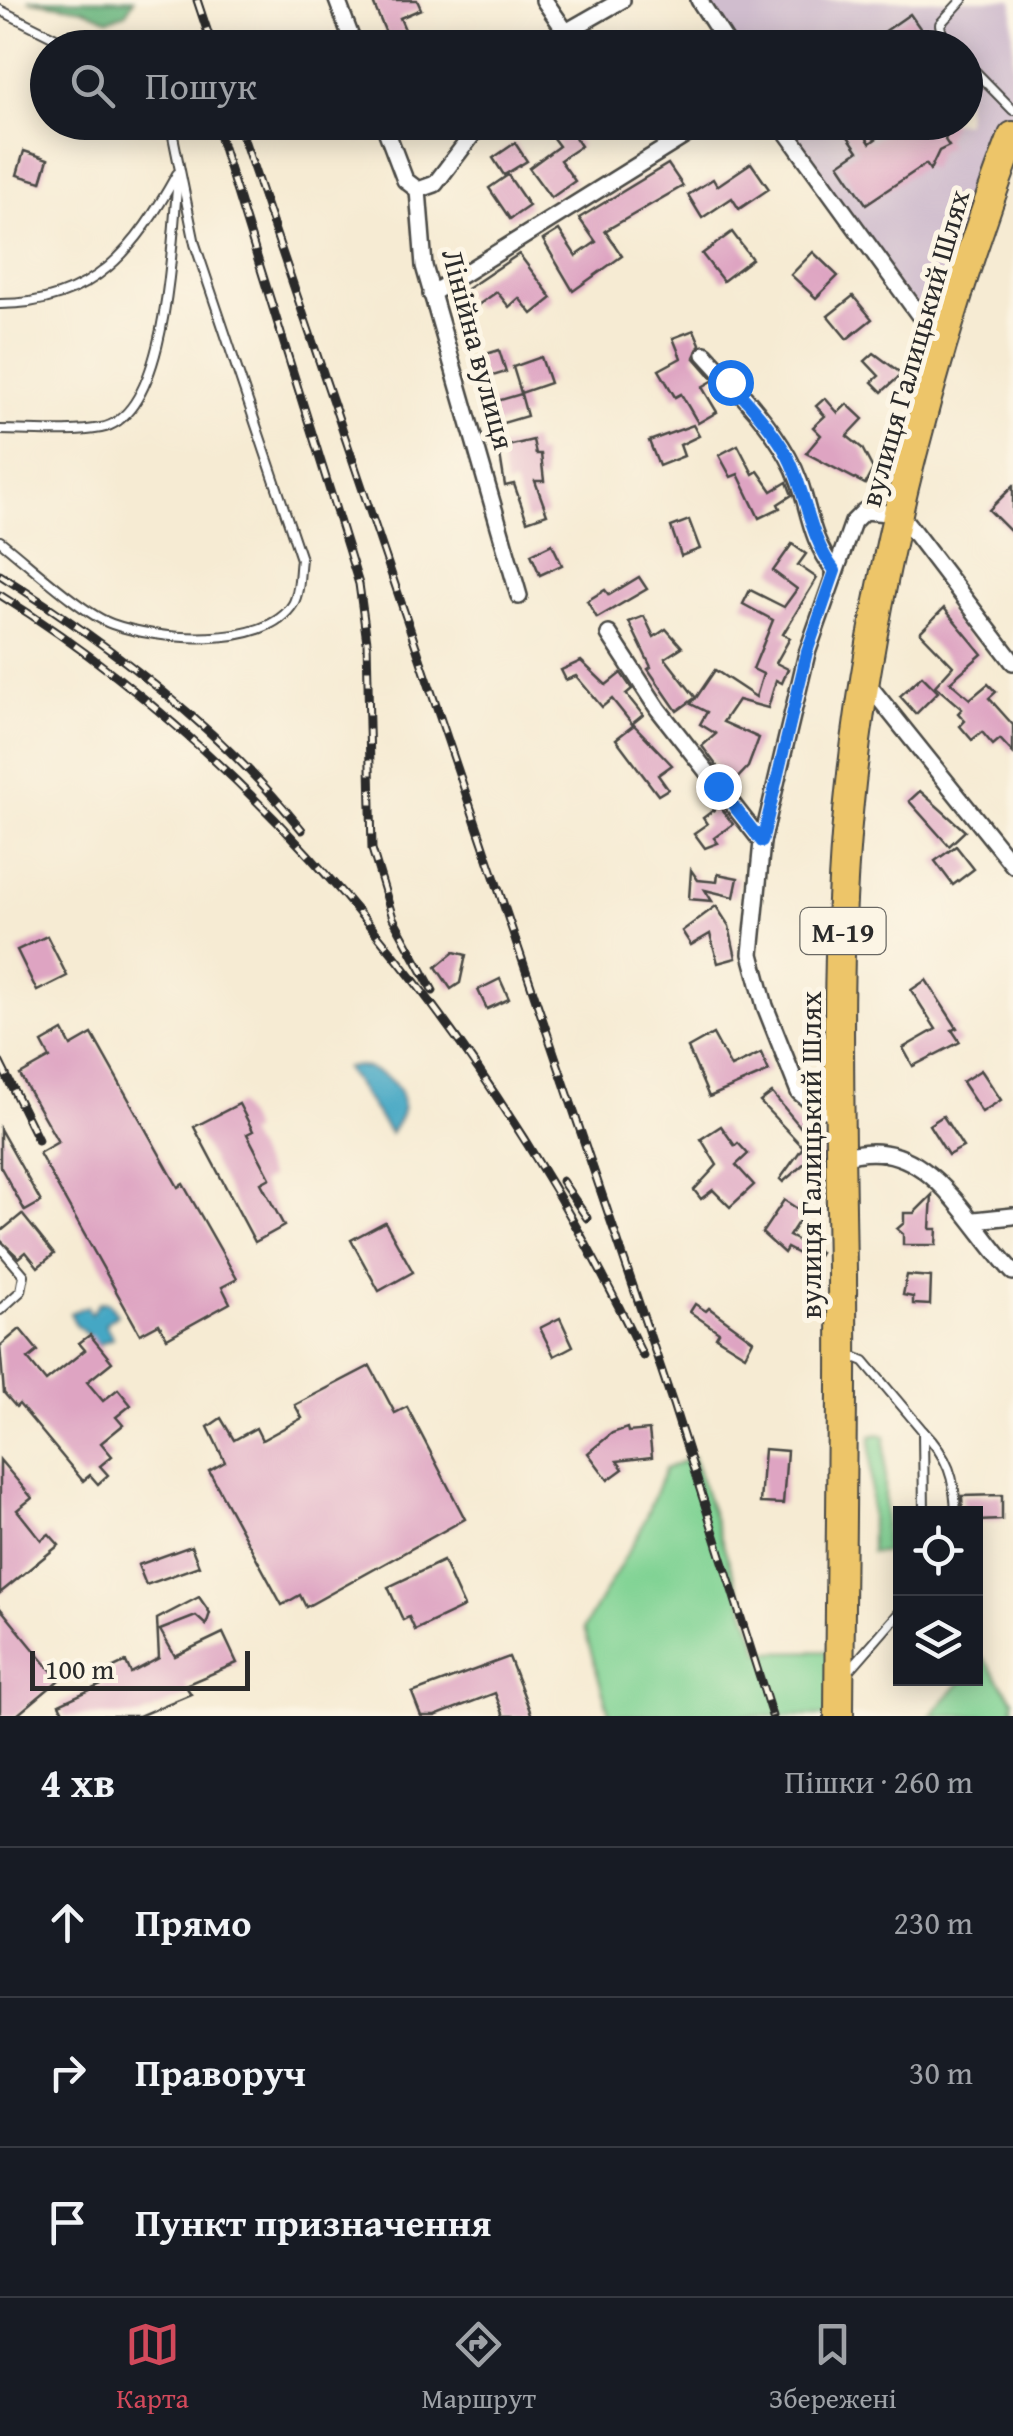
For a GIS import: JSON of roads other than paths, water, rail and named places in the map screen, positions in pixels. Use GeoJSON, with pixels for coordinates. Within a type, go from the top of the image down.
{"type":"FeatureCollection","features":[{"type":"Feature","properties":{"kind":"highway","name":"вулиця Галицький Шлях"},"geometry":{"type":"LineString","coordinates":[[839,1716],[843,1352],[840,1114],[844,876],[850,786],[866,682],[900,514],[943,348],[1013,136]]}},
{"type":"Feature","properties":{"kind":"street"},"geometry":{"type":"LineString","coordinates":[[337,0],[348,30]]}},
{"type":"Feature","properties":{"kind":"street"},"geometry":{"type":"LineString","coordinates":[[544,0],[565,30]]}},
{"type":"Feature","properties":{"kind":"street"},"geometry":{"type":"LineString","coordinates":[[570,30],[622,0]]}},
{"type":"Feature","properties":{"kind":"street"},"geometry":{"type":"LineString","coordinates":[[700,0],[719,30]]}},
{"type":"Feature","properties":{"kind":"street","name":"Лінійна вулиця"},"geometry":{"type":"LineString","coordinates":[[390,140],[404,180],[418,190],[424,266],[519,596]]}},
{"type":"Feature","properties":{"kind":"street"},"geometry":{"type":"LineString","coordinates":[[418,190],[435,184],[468,140]]}},
{"type":"Feature","properties":{"kind":"street"},"geometry":{"type":"LineString","coordinates":[[431,294],[677,140]]}},
{"type":"Feature","properties":{"kind":"street"},"geometry":{"type":"LineString","coordinates":[[793,140],[943,348]]}},
{"type":"Feature","properties":{"kind":"street"},"geometry":{"type":"LineString","coordinates":[[705,354],[789,458],[804,498],[810,534],[835,571]]}},
{"type":"Feature","properties":{"kind":"street"},"geometry":{"type":"LineString","coordinates":[[840,1114],[818,1108],[799,1092],[765,1006],[751,954],[762,842],[807,652],[854,522],[864,512],[900,514],[1013,662]]}},
{"type":"Feature","properties":{"kind":"street"},"geometry":{"type":"LineString","coordinates":[[608,634],[668,722],[762,842]]}},
{"type":"Feature","properties":{"kind":"street"},"geometry":{"type":"LineString","coordinates":[[866,682],[1013,865]]}},
{"type":"Feature","properties":{"kind":"street"},"geometry":{"type":"LineString","coordinates":[[841,1158],[865,1149],[889,1155],[946,1185],[1013,1272]]}},
{"type":"Feature","properties":{"kind":"street"},"geometry":{"type":"LineString","coordinates":[[974,1220],[1013,1216]]}},
{"type":"Feature","properties":{"kind":"lane"},"geometry":{"type":"LineString","coordinates":[[941,30],[940,24],[962,0]]}},
{"type":"Feature","properties":{"kind":"lane"},"geometry":{"type":"LineString","coordinates":[[0,10],[40,30]]}},
{"type":"Feature","properties":{"kind":"lane"},"geometry":{"type":"LineString","coordinates":[[983,79],[1013,110]]}},
{"type":"Feature","properties":{"kind":"lane"},"geometry":{"type":"LineString","coordinates":[[0,542],[109,624],[199,638],[244,634],[280,620],[296,601],[301,559],[195,244],[174,140]]}},
{"type":"Feature","properties":{"kind":"lane"},"geometry":{"type":"LineString","coordinates":[[0,304],[69,292],[124,258],[148,226],[179,170]]}},
{"type":"Feature","properties":{"kind":"lane"},"geometry":{"type":"LineString","coordinates":[[0,430],[105,428],[137,402],[154,367],[179,170]]}},
{"type":"Feature","properties":{"kind":"lane"},"geometry":{"type":"LineString","coordinates":[[0,1247],[24,1275],[22,1291],[0,1310]]}},
{"type":"Feature","properties":{"kind":"lane"},"geometry":{"type":"LineString","coordinates":[[843,1352],[864,1361],[940,1449],[955,1476],[956,1506]]}},
{"type":"Feature","properties":{"kind":"lane"},"geometry":{"type":"LineString","coordinates":[[923,1431],[924,1506]]}},
{"type":"Feature","properties":{"kind":"lane"},"geometry":{"type":"LineString","coordinates":[[839,1681],[893,1620]]}},
{"type":"Feature","properties":{"kind":"water"},"geometry":{"type":"Polygon","coordinates":[[[359,1066],[383,1075],[399,1090],[402,1109],[390,1133],[345,1068],[359,1066]]]}},
{"type":"Feature","properties":{"kind":"water"},"geometry":{"type":"Polygon","coordinates":[[[100,1302],[109,1303],[117,1314],[105,1324],[113,1338],[98,1345],[76,1325],[70,1313],[87,1306],[91,1314],[100,1302]]]}},
{"type":"Feature","properties":{"kind":"railway"},"geometry":{"type":"LineString","coordinates":[[197,0],[207,30]]}},
{"type":"Feature","properties":{"kind":"railway"},"geometry":{"type":"LineString","coordinates":[[221,140],[359,584],[367,642],[372,849],[393,918],[433,991]]}},
{"type":"Feature","properties":{"kind":"railway"},"geometry":{"type":"LineString","coordinates":[[244,140],[673,1404],[772,1716]]}},
{"type":"Feature","properties":{"kind":"railway"},"geometry":{"type":"LineString","coordinates":[[0,575],[162,690],[236,757],[302,830]]}},
{"type":"Feature","properties":{"kind":"railway"},"geometry":{"type":"LineString","coordinates":[[0,595],[102,666],[198,746],[289,834],[374,930],[452,1031],[523,1137],[587,1246],[643,1356]]}},
{"type":"Feature","properties":{"kind":"railway"},"geometry":{"type":"LineString","coordinates":[[0,1063],[38,1140]]}},
{"type":"Feature","properties":{"kind":"railway"},"geometry":{"type":"LineString","coordinates":[[562,1181],[587,1218]]}}]}
